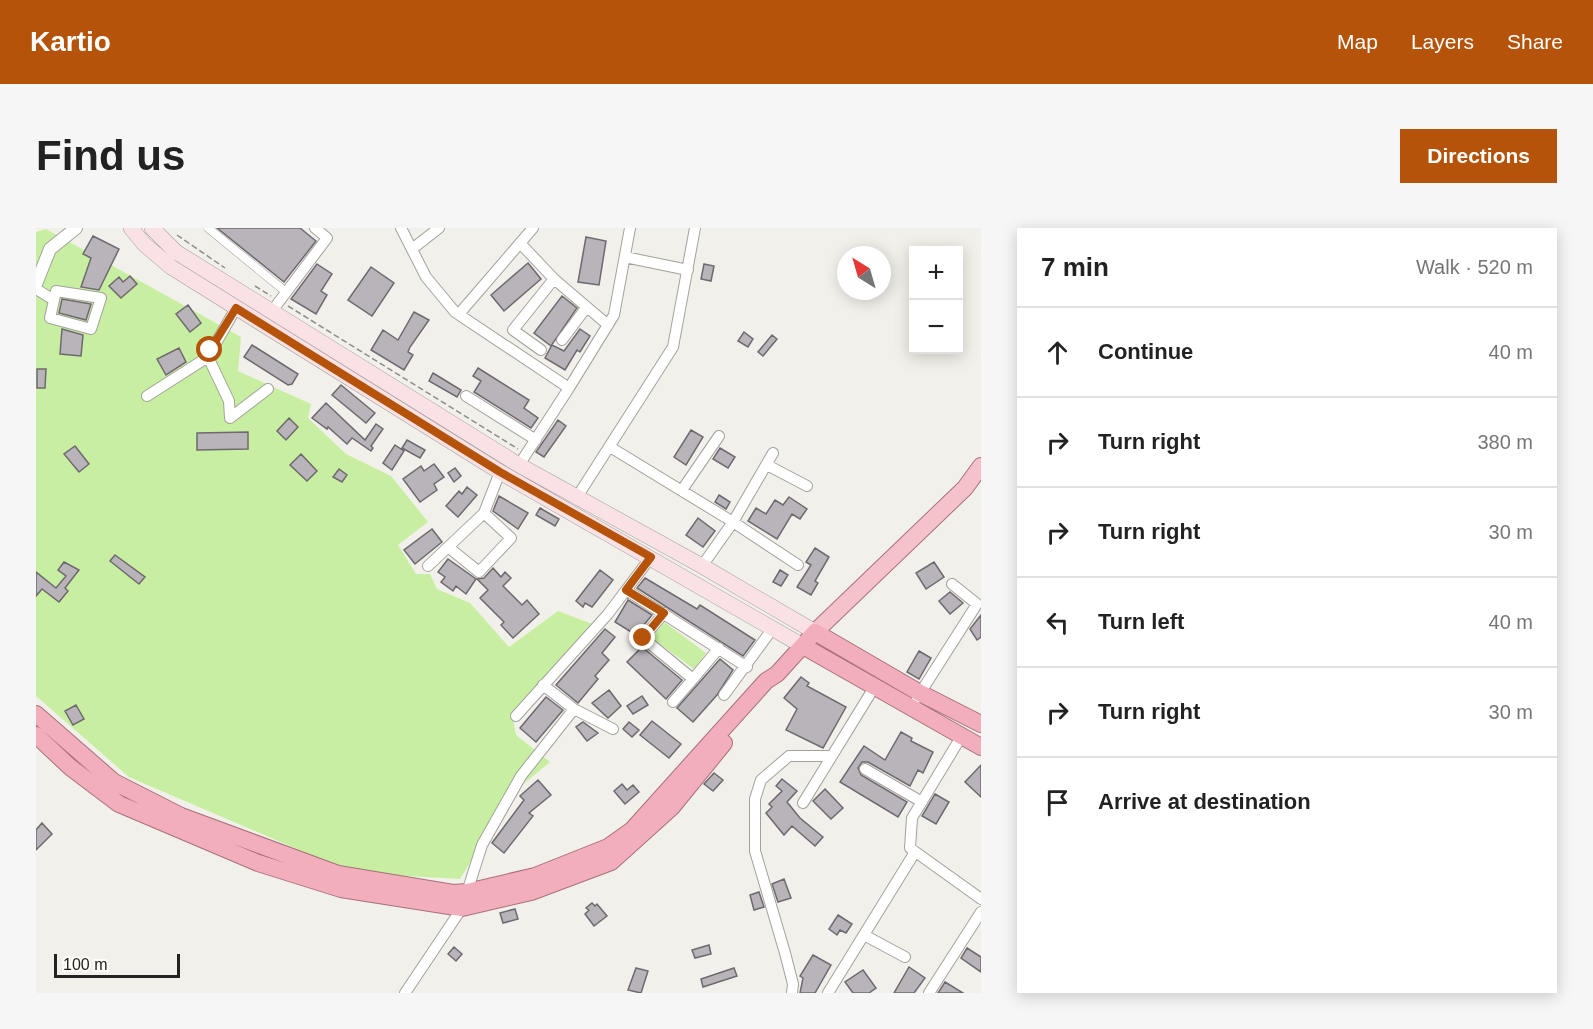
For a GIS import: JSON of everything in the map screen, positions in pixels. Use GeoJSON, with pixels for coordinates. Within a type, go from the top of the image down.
{"type":"FeatureCollection","features":[{"type":"Feature","properties":{"kind":"highway"},"geometry":{"type":"LineString","coordinates":[[36,735],[70,767],[119,804],[258,863],[341,889],[464,900],[531,892],[611,862],[672,807],[773,686],[777,674],[814,632],[920,693],[981,724]]}},
{"type":"Feature","properties":{"kind":"highway"},"geometry":{"type":"LineString","coordinates":[[803,646],[875,686],[910,709],[981,747]]}},
{"type":"Feature","properties":{"kind":"highway"},"geometry":{"type":"LineString","coordinates":[[36,714],[114,782],[182,816],[338,874],[453,893],[464,900]]}},
{"type":"Feature","properties":{"kind":"main road"},"geometry":{"type":"LineString","coordinates":[[130,228],[158,258],[236,308],[514,467],[577,497],[702,566],[814,632],[965,488],[981,466]]}},
{"type":"Feature","properties":{"kind":"main road"},"geometry":{"type":"LineString","coordinates":[[152,228],[176,252],[272,311],[651,557],[803,646]]}},
{"type":"Feature","properties":{"kind":"street"},"geometry":{"type":"LineString","coordinates":[[36,284],[50,249],[76,228]]}},
{"type":"Feature","properties":{"kind":"street"},"geometry":{"type":"LineString","coordinates":[[207,228],[286,292]]}},
{"type":"Feature","properties":{"kind":"street"},"geometry":{"type":"LineString","coordinates":[[272,311],[327,238],[315,228]]}},
{"type":"Feature","properties":{"kind":"street"},"geometry":{"type":"LineString","coordinates":[[401,228],[426,277],[459,314],[570,388]]}},
{"type":"Feature","properties":{"kind":"street"},"geometry":{"type":"LineString","coordinates":[[412,249],[439,228]]}},
{"type":"Feature","properties":{"kind":"street"},"geometry":{"type":"LineString","coordinates":[[459,314],[533,228]]}},
{"type":"Feature","properties":{"kind":"street"},"geometry":{"type":"LineString","coordinates":[[428,566],[484,513],[514,467],[536,440],[608,326],[614,315],[630,228]]}},
{"type":"Feature","properties":{"kind":"street"},"geometry":{"type":"LineString","coordinates":[[577,497],[673,347],[694,228]]}},
{"type":"Feature","properties":{"kind":"street"},"geometry":{"type":"LineString","coordinates":[[520,243],[554,279],[608,326]]}},
{"type":"Feature","properties":{"kind":"street"},"geometry":{"type":"LineString","coordinates":[[625,257],[688,270]]}},
{"type":"Feature","properties":{"kind":"street"},"geometry":{"type":"LineString","coordinates":[[541,350],[513,330],[554,279]]}},
{"type":"Feature","properties":{"kind":"street"},"geometry":{"type":"LineString","coordinates":[[36,289],[54,300]]}},
{"type":"Feature","properties":{"kind":"street"},"geometry":{"type":"LineString","coordinates":[[56,291],[101,298],[91,329],[50,318],[54,300],[56,291]]}},
{"type":"Feature","properties":{"kind":"street"},"geometry":{"type":"LineString","coordinates":[[147,396],[208,357],[236,308]]}},
{"type":"Feature","properties":{"kind":"street"},"geometry":{"type":"LineString","coordinates":[[562,340],[586,308]]}},
{"type":"Feature","properties":{"kind":"street"},"geometry":{"type":"LineString","coordinates":[[208,357],[229,401],[230,418],[268,389]]}},
{"type":"Feature","properties":{"kind":"street"},"geometry":{"type":"LineString","coordinates":[[466,396],[536,440]]}},
{"type":"Feature","properties":{"kind":"street"},"geometry":{"type":"LineString","coordinates":[[682,490],[719,436]]}},
{"type":"Feature","properties":{"kind":"street"},"geometry":{"type":"LineString","coordinates":[[610,447],[733,522],[798,565]]}},
{"type":"Feature","properties":{"kind":"street"},"geometry":{"type":"LineString","coordinates":[[702,566],[733,522],[773,453]]}},
{"type":"Feature","properties":{"kind":"street"},"geometry":{"type":"LineString","coordinates":[[766,465],[807,486]]}},
{"type":"Feature","properties":{"kind":"street"},"geometry":{"type":"LineString","coordinates":[[448,547],[479,572],[511,538],[484,513]]}},
{"type":"Feature","properties":{"kind":"street"},"geometry":{"type":"LineString","coordinates":[[516,716],[626,590],[651,557]]}},
{"type":"Feature","properties":{"kind":"street"},"geometry":{"type":"LineString","coordinates":[[910,709],[979,605],[952,584]]}},
{"type":"Feature","properties":{"kind":"street"},"geometry":{"type":"LineString","coordinates":[[626,590],[747,667]]}},
{"type":"Feature","properties":{"kind":"street"},"geometry":{"type":"LineString","coordinates":[[664,613],[643,638],[693,679]]}},
{"type":"Feature","properties":{"kind":"street"},"geometry":{"type":"LineString","coordinates":[[724,695],[747,667],[773,628]]}},
{"type":"Feature","properties":{"kind":"street"},"geometry":{"type":"LineString","coordinates":[[673,702],[719,648]]}},
{"type":"Feature","properties":{"kind":"street"},"geometry":{"type":"LineString","coordinates":[[543,685],[574,709],[613,729]]}},
{"type":"Feature","properties":{"kind":"street"},"geometry":{"type":"LineString","coordinates":[[802,803],[875,686]]}},
{"type":"Feature","properties":{"kind":"street"},"geometry":{"type":"LineString","coordinates":[[405,993],[464,900],[482,845],[521,776],[574,709]]}},
{"type":"Feature","properties":{"kind":"street"},"geometry":{"type":"LineString","coordinates":[[961,737],[912,818],[910,848],[981,899]]}},
{"type":"Feature","properties":{"kind":"street"},"geometry":{"type":"LineString","coordinates":[[792,993],[793,984],[785,952],[755,851],[755,799],[761,780],[789,756],[832,756]]}},
{"type":"Feature","properties":{"kind":"street"},"geometry":{"type":"LineString","coordinates":[[866,769],[922,802]]}},
{"type":"Feature","properties":{"kind":"street"},"geometry":{"type":"LineString","coordinates":[[828,993],[915,852]]}},
{"type":"Feature","properties":{"kind":"street"},"geometry":{"type":"LineString","coordinates":[[929,993],[981,912]]}},
{"type":"Feature","properties":{"kind":"street"},"geometry":{"type":"LineString","coordinates":[[864,935],[905,957]]}},
{"type":"Feature","properties":{"kind":"path"},"geometry":{"type":"LineString","coordinates":[[175,234],[231,272]]}},
{"type":"Feature","properties":{"kind":"path"},"geometry":{"type":"LineString","coordinates":[[250,284],[338,335],[514,467]]}},
{"type":"Feature","properties":{"kind":"green space"},"geometry":{"type":"Polygon","coordinates":[[[46,229],[241,337],[238,371],[311,404],[308,418],[346,454],[391,476],[428,522],[398,545],[416,574],[430,574],[437,589],[470,603],[509,647],[558,611],[595,625],[513,719],[516,735],[550,762],[515,791],[460,879],[353,873],[129,777],[36,696],[36,232],[46,229]]]}},
{"type":"Feature","properties":{"kind":"green space"},"geometry":{"type":"Polygon","coordinates":[[[664,622],[706,653],[694,669],[652,638],[664,622]]]}},
{"type":"Feature","properties":{"kind":"building"},"geometry":{"type":"Polygon","coordinates":[[[217,228],[300,228],[316,241],[284,282],[217,228]]]}},
{"type":"Feature","properties":{"kind":"building"},"geometry":{"type":"Polygon","coordinates":[[[93,236],[119,249],[99,290],[81,287],[91,258],[83,254],[93,236]]]}},
{"type":"Feature","properties":{"kind":"building"},"geometry":{"type":"Polygon","coordinates":[[[586,237],[606,241],[599,285],[578,282],[586,237]]]}},
{"type":"Feature","properties":{"kind":"building"},"geometry":{"type":"Polygon","coordinates":[[[528,263],[541,279],[504,311],[491,295],[528,263]]]}},
{"type":"Feature","properties":{"kind":"building"},"geometry":{"type":"Polygon","coordinates":[[[317,264],[332,274],[321,291],[327,295],[316,314],[291,299],[317,264]]]}},
{"type":"Feature","properties":{"kind":"building"},"geometry":{"type":"Polygon","coordinates":[[[704,264],[714,266],[711,281],[701,279],[704,264]]]}},
{"type":"Feature","properties":{"kind":"building"},"geometry":{"type":"Polygon","coordinates":[[[371,267],[394,283],[372,316],[348,300],[371,267]]]}},
{"type":"Feature","properties":{"kind":"building"},"geometry":{"type":"Polygon","coordinates":[[[130,276],[137,284],[121,298],[109,286],[119,277],[123,282],[130,276]]]}},
{"type":"Feature","properties":{"kind":"building"},"geometry":{"type":"Polygon","coordinates":[[[562,296],[577,308],[551,346],[534,333],[562,296]]]}},
{"type":"Feature","properties":{"kind":"building"},"geometry":{"type":"Polygon","coordinates":[[[62,299],[91,304],[86,320],[59,313],[62,299]]]}},
{"type":"Feature","properties":{"kind":"building"},"geometry":{"type":"Polygon","coordinates":[[[188,305],[201,323],[190,332],[176,314],[188,305]]]}},
{"type":"Feature","properties":{"kind":"building"},"geometry":{"type":"Polygon","coordinates":[[[414,312],[429,320],[410,347],[408,352],[413,355],[404,370],[371,350],[383,330],[398,340],[414,312]]]}},
{"type":"Feature","properties":{"kind":"building"},"geometry":{"type":"Polygon","coordinates":[[[62,329],[83,335],[81,356],[60,354],[62,329]]]}},
{"type":"Feature","properties":{"kind":"building"},"geometry":{"type":"Polygon","coordinates":[[[580,329],[590,336],[580,352],[577,350],[565,370],[545,358],[552,345],[564,351],[580,329]]]}},
{"type":"Feature","properties":{"kind":"building"},"geometry":{"type":"Polygon","coordinates":[[[744,332],[753,339],[748,347],[738,341],[744,332]]]}},
{"type":"Feature","properties":{"kind":"building"},"geometry":{"type":"Polygon","coordinates":[[[772,335],[777,339],[763,356],[758,352],[772,335]]]}},
{"type":"Feature","properties":{"kind":"building"},"geometry":{"type":"Polygon","coordinates":[[[252,345],[298,374],[292,384],[288,385],[244,357],[252,345]]]}},
{"type":"Feature","properties":{"kind":"building"},"geometry":{"type":"Polygon","coordinates":[[[179,348],[186,362],[166,375],[157,359],[179,348]]]}},
{"type":"Feature","properties":{"kind":"building"},"geometry":{"type":"Polygon","coordinates":[[[478,368],[529,400],[524,408],[538,418],[531,428],[474,392],[481,381],[473,376],[478,368]]]}},
{"type":"Feature","properties":{"kind":"building"},"geometry":{"type":"Polygon","coordinates":[[[37,369],[46,369],[45,388],[37,388],[37,369]]]}},
{"type":"Feature","properties":{"kind":"building"},"geometry":{"type":"Polygon","coordinates":[[[433,373],[461,390],[457,397],[429,381],[433,373]]]}},
{"type":"Feature","properties":{"kind":"building"},"geometry":{"type":"Polygon","coordinates":[[[341,385],[375,413],[366,423],[332,395],[341,385]]]}},
{"type":"Feature","properties":{"kind":"building"},"geometry":{"type":"Polygon","coordinates":[[[326,403],[365,440],[376,424],[383,429],[371,446],[373,448],[371,451],[352,438],[347,444],[328,427],[327,429],[312,418],[326,403]]]}},
{"type":"Feature","properties":{"kind":"building"},"geometry":{"type":"Polygon","coordinates":[[[289,418],[298,427],[286,440],[277,431],[289,418]]]}},
{"type":"Feature","properties":{"kind":"building"},"geometry":{"type":"Polygon","coordinates":[[[558,420],[566,426],[544,457],[536,452],[558,420]]]}},
{"type":"Feature","properties":{"kind":"building"},"geometry":{"type":"Polygon","coordinates":[[[691,430],[703,437],[686,465],[674,457],[691,430]]]}},
{"type":"Feature","properties":{"kind":"building"},"geometry":{"type":"Polygon","coordinates":[[[248,432],[248,449],[197,450],[197,433],[248,432]]]}},
{"type":"Feature","properties":{"kind":"building"},"geometry":{"type":"Polygon","coordinates":[[[407,440],[425,450],[420,458],[402,448],[407,440]]]}},
{"type":"Feature","properties":{"kind":"building"},"geometry":{"type":"Polygon","coordinates":[[[395,445],[404,451],[392,470],[383,463],[395,445]]]}},
{"type":"Feature","properties":{"kind":"building"},"geometry":{"type":"Polygon","coordinates":[[[75,446],[89,464],[79,472],[64,454],[75,446]]]}},
{"type":"Feature","properties":{"kind":"building"},"geometry":{"type":"Polygon","coordinates":[[[720,448],[735,457],[728,468],[713,459],[720,448]]]}},
{"type":"Feature","properties":{"kind":"building"},"geometry":{"type":"Polygon","coordinates":[[[301,454],[317,471],[307,481],[290,465],[301,454]]]}},
{"type":"Feature","properties":{"kind":"building"},"geometry":{"type":"Polygon","coordinates":[[[434,464],[444,477],[434,484],[437,490],[420,502],[403,479],[421,466],[424,471],[434,464]]]}},
{"type":"Feature","properties":{"kind":"building"},"geometry":{"type":"Polygon","coordinates":[[[455,468],[461,476],[454,482],[448,473],[455,468]]]}},
{"type":"Feature","properties":{"kind":"building"},"geometry":{"type":"Polygon","coordinates":[[[339,469],[347,475],[342,482],[333,477],[339,469]]]}},
{"type":"Feature","properties":{"kind":"building"},"geometry":{"type":"Polygon","coordinates":[[[467,487],[477,495],[458,517],[446,506],[459,491],[462,494],[467,487]]]}},
{"type":"Feature","properties":{"kind":"building"},"geometry":{"type":"Polygon","coordinates":[[[719,495],[730,502],[726,509],[715,502],[719,495]]]}},
{"type":"Feature","properties":{"kind":"building"},"geometry":{"type":"Polygon","coordinates":[[[499,496],[528,513],[518,529],[493,511],[499,496]]]}},
{"type":"Feature","properties":{"kind":"building"},"geometry":{"type":"Polygon","coordinates":[[[789,497],[807,509],[800,519],[792,514],[777,539],[748,521],[756,508],[766,514],[775,500],[783,505],[789,497]]]}},
{"type":"Feature","properties":{"kind":"building"},"geometry":{"type":"Polygon","coordinates":[[[540,508],[559,519],[555,526],[536,515],[540,508]]]}},
{"type":"Feature","properties":{"kind":"building"},"geometry":{"type":"Polygon","coordinates":[[[698,518],[715,531],[703,547],[686,535],[698,518]]]}},
{"type":"Feature","properties":{"kind":"building"},"geometry":{"type":"Polygon","coordinates":[[[432,529],[442,542],[415,564],[404,550],[432,529]]]}},
{"type":"Feature","properties":{"kind":"building"},"geometry":{"type":"Polygon","coordinates":[[[815,548],[829,557],[815,581],[818,583],[811,595],[797,587],[811,565],[806,562],[815,548]]]}},
{"type":"Feature","properties":{"kind":"building"},"geometry":{"type":"Polygon","coordinates":[[[115,555],[145,577],[139,584],[110,561],[115,555]]]}},
{"type":"Feature","properties":{"kind":"building"},"geometry":{"type":"Polygon","coordinates":[[[448,559],[476,579],[466,594],[456,586],[453,591],[441,582],[445,577],[438,572],[448,559]]]}},
{"type":"Feature","properties":{"kind":"building"},"geometry":{"type":"Polygon","coordinates":[[[64,562],[79,570],[65,588],[68,591],[59,602],[42,589],[36,596],[36,572],[56,588],[66,576],[58,570],[64,562]]]}},
{"type":"Feature","properties":{"kind":"building"},"geometry":{"type":"Polygon","coordinates":[[[934,562],[944,577],[926,589],[916,573],[934,562]]]}},
{"type":"Feature","properties":{"kind":"building"},"geometry":{"type":"Polygon","coordinates":[[[493,568],[501,577],[505,572],[511,578],[503,586],[522,605],[527,600],[539,614],[513,638],[501,625],[504,622],[480,598],[488,590],[477,579],[484,578],[493,568]]]}},
{"type":"Feature","properties":{"kind":"building"},"geometry":{"type":"Polygon","coordinates":[[[600,570],[613,580],[592,607],[585,603],[583,607],[576,601],[600,570]]]}},
{"type":"Feature","properties":{"kind":"building"},"geometry":{"type":"Polygon","coordinates":[[[780,570],[788,575],[781,586],[773,582],[780,570]]]}},
{"type":"Feature","properties":{"kind":"building"},"geometry":{"type":"Polygon","coordinates":[[[645,578],[697,609],[700,605],[755,640],[743,656],[637,588],[645,578]]]}},
{"type":"Feature","properties":{"kind":"building"},"geometry":{"type":"Polygon","coordinates":[[[950,592],[963,603],[950,614],[939,601],[950,592]]]}},
{"type":"Feature","properties":{"kind":"building"},"geometry":{"type":"Polygon","coordinates":[[[628,600],[652,615],[636,635],[615,622],[628,600]]]}},
{"type":"Feature","properties":{"kind":"building"},"geometry":{"type":"Polygon","coordinates":[[[981,615],[981,637],[977,640],[970,629],[981,615]]]}},
{"type":"Feature","properties":{"kind":"building"},"geometry":{"type":"Polygon","coordinates":[[[605,629],[615,637],[602,653],[609,660],[595,676],[598,679],[578,703],[556,685],[605,629]]]}},
{"type":"Feature","properties":{"kind":"building"},"geometry":{"type":"Polygon","coordinates":[[[642,647],[682,680],[666,699],[627,662],[642,647]]]}},
{"type":"Feature","properties":{"kind":"building"},"geometry":{"type":"Polygon","coordinates":[[[919,651],[931,658],[919,679],[907,672],[919,651]]]}},
{"type":"Feature","properties":{"kind":"building"},"geometry":{"type":"Polygon","coordinates":[[[720,659],[733,670],[717,695],[693,722],[677,708],[720,659]]]}},
{"type":"Feature","properties":{"kind":"building"},"geometry":{"type":"Polygon","coordinates":[[[801,677],[809,683],[807,686],[846,707],[823,748],[786,730],[797,709],[784,698],[801,677]]]}},
{"type":"Feature","properties":{"kind":"building"},"geometry":{"type":"Polygon","coordinates":[[[609,690],[621,706],[608,718],[592,703],[609,690]]]}},
{"type":"Feature","properties":{"kind":"building"},"geometry":{"type":"Polygon","coordinates":[[[642,696],[648,705],[633,714],[627,706],[642,696]]]}},
{"type":"Feature","properties":{"kind":"building"},"geometry":{"type":"Polygon","coordinates":[[[546,697],[563,710],[536,742],[520,728],[546,697]]]}},
{"type":"Feature","properties":{"kind":"building"},"geometry":{"type":"Polygon","coordinates":[[[76,705],[84,719],[73,725],[65,711],[76,705]]]}},
{"type":"Feature","properties":{"kind":"building"},"geometry":{"type":"Polygon","coordinates":[[[652,721],[681,744],[669,758],[640,735],[652,721]]]}},
{"type":"Feature","properties":{"kind":"building"},"geometry":{"type":"Polygon","coordinates":[[[583,722],[598,733],[587,741],[576,727],[583,722]]]}},
{"type":"Feature","properties":{"kind":"building"},"geometry":{"type":"Polygon","coordinates":[[[629,722],[639,730],[632,737],[623,729],[629,722]]]}},
{"type":"Feature","properties":{"kind":"building"},"geometry":{"type":"Polygon","coordinates":[[[901,732],[912,738],[911,741],[933,752],[923,773],[918,770],[910,786],[868,762],[862,762],[858,768],[861,775],[907,802],[898,817],[840,782],[864,746],[885,760],[901,732]]]}},
{"type":"Feature","properties":{"kind":"building"},"geometry":{"type":"Polygon","coordinates":[[[981,765],[981,797],[965,782],[981,765]]]}},
{"type":"Feature","properties":{"kind":"building"},"geometry":{"type":"Polygon","coordinates":[[[714,773],[723,780],[713,791],[704,784],[714,773]]]}},
{"type":"Feature","properties":{"kind":"building"},"geometry":{"type":"Polygon","coordinates":[[[782,779],[797,791],[787,802],[800,818],[823,837],[815,846],[792,826],[784,835],[766,813],[772,807],[769,804],[782,791],[776,786],[782,779]]]}},
{"type":"Feature","properties":{"kind":"building"},"geometry":{"type":"Polygon","coordinates":[[[538,780],[551,795],[529,813],[533,816],[504,853],[492,843],[524,800],[520,796],[538,780]]]}},
{"type":"Feature","properties":{"kind":"building"},"geometry":{"type":"Polygon","coordinates":[[[622,784],[627,790],[633,785],[639,792],[625,804],[614,791],[622,784]]]}},
{"type":"Feature","properties":{"kind":"building"},"geometry":{"type":"Polygon","coordinates":[[[825,789],[843,808],[831,819],[813,801],[825,789]]]}},
{"type":"Feature","properties":{"kind":"building"},"geometry":{"type":"Polygon","coordinates":[[[935,794],[949,802],[936,824],[922,816],[935,794]]]}},
{"type":"Feature","properties":{"kind":"building"},"geometry":{"type":"Polygon","coordinates":[[[42,823],[52,834],[36,850],[36,830],[42,823]]]}},
{"type":"Feature","properties":{"kind":"building"},"geometry":{"type":"Polygon","coordinates":[[[784,879],[791,898],[778,902],[772,884],[784,879]]]}},
{"type":"Feature","properties":{"kind":"building"},"geometry":{"type":"Polygon","coordinates":[[[759,892],[764,907],[754,910],[750,895],[759,892]]]}},
{"type":"Feature","properties":{"kind":"building"},"geometry":{"type":"Polygon","coordinates":[[[592,903],[595,906],[597,904],[607,916],[594,926],[585,914],[589,910],[586,908],[592,903]]]}},
{"type":"Feature","properties":{"kind":"building"},"geometry":{"type":"Polygon","coordinates":[[[515,909],[518,919],[503,923],[500,913],[515,909]]]}},
{"type":"Feature","properties":{"kind":"building"},"geometry":{"type":"Polygon","coordinates":[[[838,915],[852,924],[846,933],[840,930],[837,935],[829,929],[838,915]]]}},
{"type":"Feature","properties":{"kind":"building"},"geometry":{"type":"Polygon","coordinates":[[[709,945],[711,954],[695,958],[692,950],[709,945]]]}},
{"type":"Feature","properties":{"kind":"building"},"geometry":{"type":"Polygon","coordinates":[[[454,947],[462,954],[456,961],[448,954],[454,947]]]}},
{"type":"Feature","properties":{"kind":"building"},"geometry":{"type":"Polygon","coordinates":[[[967,948],[981,957],[981,972],[961,958],[967,948]]]}},
{"type":"Feature","properties":{"kind":"building"},"geometry":{"type":"Polygon","coordinates":[[[813,955],[831,965],[815,993],[800,993],[803,978],[800,976],[813,955]]]}},
{"type":"Feature","properties":{"kind":"building"},"geometry":{"type":"Polygon","coordinates":[[[909,967],[925,978],[914,993],[894,993],[909,967]]]}},
{"type":"Feature","properties":{"kind":"building"},"geometry":{"type":"Polygon","coordinates":[[[636,968],[648,971],[641,993],[628,990],[636,968]]]}},
{"type":"Feature","properties":{"kind":"building"},"geometry":{"type":"Polygon","coordinates":[[[734,968],[737,976],[703,987],[701,979],[734,968]]]}},
{"type":"Feature","properties":{"kind":"building"},"geometry":{"type":"Polygon","coordinates":[[[863,970],[876,988],[869,993],[853,993],[845,982],[863,970]]]}},
{"type":"Feature","properties":{"kind":"building"},"geometry":{"type":"Polygon","coordinates":[[[945,982],[963,993],[938,993],[945,982]]]}},
{"type":"Feature","properties":{"kind":"route"},"geometry":{"type":"LineString","coordinates":[[210,350],[236,308],[500,472],[651,557],[626,590],[664,613],[643,638]]}}]}
